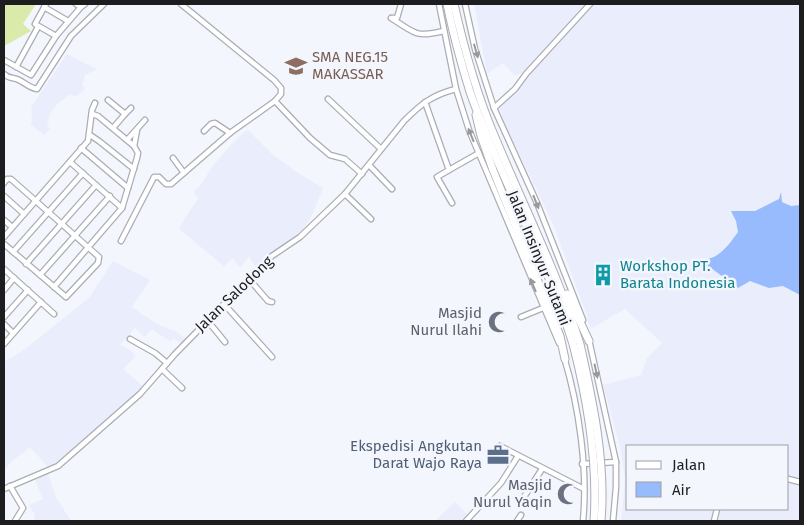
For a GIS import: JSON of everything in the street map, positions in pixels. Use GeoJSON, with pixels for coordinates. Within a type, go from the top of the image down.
{"type":"FeatureCollection","features":[{"type":"Feature","properties":{"kind":"highway","name":"Jalan Insinyur Sutami"},"geometry":{"type":"LineString","coordinates":[[448,4],[470,92],[576,344],[592,440],[594,521]]}},
{"type":"Feature","properties":{"kind":"highway","name":"Jalan Insinyur Sutami"},"geometry":{"type":"LineString","coordinates":[[454,4],[474,79],[493,134],[541,240],[567,304],[596,421],[601,465],[601,521]]}},
{"type":"Feature","properties":{"kind":"highway"},"geometry":{"type":"LineString","coordinates":[[470,92],[481,136],[560,336],[565,358]]}},
{"type":"Feature","properties":{"kind":"highway"},"geometry":{"type":"LineString","coordinates":[[541,240],[589,341]]}},
{"type":"Feature","properties":{"kind":"street"},"geometry":{"type":"LineString","coordinates":[[76,4],[83,5]]}},
{"type":"Feature","properties":{"kind":"street"},"geometry":{"type":"LineString","coordinates":[[4,74],[32,88],[38,88],[71,36],[104,4]]}},
{"type":"Feature","properties":{"kind":"street"},"geometry":{"type":"LineString","coordinates":[[121,241],[154,178],[159,177],[166,184],[170,185],[230,133],[275,101],[281,94],[282,90],[279,84],[181,4]]}},
{"type":"Feature","properties":{"kind":"street"},"geometry":{"type":"LineString","coordinates":[[401,4],[397,18],[391,18],[419,34],[429,35],[444,31]]}},
{"type":"Feature","properties":{"kind":"street"},"geometry":{"type":"LineString","coordinates":[[439,4],[456,89],[479,153],[565,358],[577,413],[581,448],[584,489],[583,521]]}},
{"type":"Feature","properties":{"kind":"street"},"geometry":{"type":"LineString","coordinates":[[465,4],[475,49],[494,108],[537,203],[589,341],[616,462],[614,521]]}},
{"type":"Feature","properties":{"kind":"street"},"geometry":{"type":"LineString","coordinates":[[494,108],[519,84],[590,4]]}},
{"type":"Feature","properties":{"kind":"street"},"geometry":{"type":"LineString","coordinates":[[4,60],[31,74],[56,36],[83,5]]}},
{"type":"Feature","properties":{"kind":"street"},"geometry":{"type":"LineString","coordinates":[[56,36],[36,25],[45,6],[68,21]]}},
{"type":"Feature","properties":{"kind":"street"},"geometry":{"type":"LineString","coordinates":[[16,67],[38,27]]}},
{"type":"Feature","properties":{"kind":"street","name":"Jalan Salodong"},"geometry":{"type":"LineString","coordinates":[[4,489],[58,466],[140,394],[207,320],[272,256],[300,237],[345,194],[404,121],[425,102],[436,95],[456,89]]}},
{"type":"Feature","properties":{"kind":"street"},"geometry":{"type":"LineString","coordinates":[[328,99],[381,149]]}},
{"type":"Feature","properties":{"kind":"street"},"geometry":{"type":"LineString","coordinates":[[108,100],[124,113]]}},
{"type":"Feature","properties":{"kind":"street"},"geometry":{"type":"LineString","coordinates":[[275,101],[310,138],[330,155],[345,159],[362,174]]}},
{"type":"Feature","properties":{"kind":"street"},"geometry":{"type":"LineString","coordinates":[[425,102],[449,170]]}},
{"type":"Feature","properties":{"kind":"street"},"geometry":{"type":"LineString","coordinates":[[4,236],[88,141],[92,108],[95,104]]}},
{"type":"Feature","properties":{"kind":"street"},"geometry":{"type":"LineString","coordinates":[[113,128],[124,113],[132,108]]}},
{"type":"Feature","properties":{"kind":"street"},"geometry":{"type":"LineString","coordinates":[[54,287],[122,208],[137,158],[137,151],[134,146],[98,116],[92,114]]}},
{"type":"Feature","properties":{"kind":"street"},"geometry":{"type":"LineString","coordinates":[[127,140],[144,120]]}},
{"type":"Feature","properties":{"kind":"street"},"geometry":{"type":"LineString","coordinates":[[204,131],[214,123],[230,133]]}},
{"type":"Feature","properties":{"kind":"street"},"geometry":{"type":"LineString","coordinates":[[134,146],[137,129]]}},
{"type":"Feature","properties":{"kind":"street"},"geometry":{"type":"LineString","coordinates":[[90,136],[99,140],[134,169]]}},
{"type":"Feature","properties":{"kind":"street"},"geometry":{"type":"LineString","coordinates":[[81,148],[128,188]]}},
{"type":"Feature","properties":{"kind":"street"},"geometry":{"type":"LineString","coordinates":[[452,204],[437,178],[479,153]]}},
{"type":"Feature","properties":{"kind":"street"},"geometry":{"type":"LineString","coordinates":[[173,158],[184,173]]}},
{"type":"Feature","properties":{"kind":"street"},"geometry":{"type":"LineString","coordinates":[[70,162],[122,208]]}},
{"type":"Feature","properties":{"kind":"street"},"geometry":{"type":"LineString","coordinates":[[369,166],[392,189]]}},
{"type":"Feature","properties":{"kind":"street"},"geometry":{"type":"LineString","coordinates":[[13,252],[82,173]]}},
{"type":"Feature","properties":{"kind":"street"},"geometry":{"type":"LineString","coordinates":[[4,183],[10,178],[36,200],[99,257],[98,263],[67,297],[64,297],[4,244]]}},
{"type":"Feature","properties":{"kind":"street"},"geometry":{"type":"LineString","coordinates":[[26,264],[96,185]]}},
{"type":"Feature","properties":{"kind":"street"},"geometry":{"type":"LineString","coordinates":[[345,194],[371,219]]}},
{"type":"Feature","properties":{"kind":"street"},"geometry":{"type":"LineString","coordinates":[[4,196],[24,214]]}},
{"type":"Feature","properties":{"kind":"street"},"geometry":{"type":"LineString","coordinates":[[40,275],[110,196]]}},
{"type":"Feature","properties":{"kind":"street"},"geometry":{"type":"LineString","coordinates":[[4,220],[12,228]]}},
{"type":"Feature","properties":{"kind":"street"},"geometry":{"type":"LineString","coordinates":[[4,269],[54,314]]}},
{"type":"Feature","properties":{"kind":"street"},"geometry":{"type":"LineString","coordinates":[[4,290],[14,278]]}},
{"type":"Feature","properties":{"kind":"street"},"geometry":{"type":"LineString","coordinates":[[249,279],[268,301],[272,302]]}},
{"type":"Feature","properties":{"kind":"street"},"geometry":{"type":"LineString","coordinates":[[4,317],[28,290]]}},
{"type":"Feature","properties":{"kind":"street"},"geometry":{"type":"LineString","coordinates":[[4,344],[41,302]]}},
{"type":"Feature","properties":{"kind":"street"},"geometry":{"type":"LineString","coordinates":[[224,304],[272,357]]}},
{"type":"Feature","properties":{"kind":"street"},"geometry":{"type":"LineString","coordinates":[[521,317],[544,308]]}},
{"type":"Feature","properties":{"kind":"street"},"geometry":{"type":"LineString","coordinates":[[207,320],[225,342]]}},
{"type":"Feature","properties":{"kind":"street"},"geometry":{"type":"LineString","coordinates":[[4,324],[14,333]]}},
{"type":"Feature","properties":{"kind":"street"},"geometry":{"type":"LineString","coordinates":[[130,339],[155,353],[167,363]]}},
{"type":"Feature","properties":{"kind":"street"},"geometry":{"type":"LineString","coordinates":[[162,369],[182,388]]}},
{"type":"Feature","properties":{"kind":"street"},"geometry":{"type":"LineString","coordinates":[[500,446],[584,489]]}},
{"type":"Feature","properties":{"kind":"street"},"geometry":{"type":"LineString","coordinates":[[467,521],[500,483],[518,456]]}},
{"type":"Feature","properties":{"kind":"street"},"geometry":{"type":"LineString","coordinates":[[582,464],[616,462]]}},
{"type":"Feature","properties":{"kind":"street"},"geometry":{"type":"LineString","coordinates":[[522,500],[542,469]]}},
{"type":"Feature","properties":{"kind":"street"},"geometry":{"type":"LineString","coordinates":[[10,486],[23,508],[15,521]]}},
{"type":"Feature","properties":{"kind":"street"},"geometry":{"type":"LineString","coordinates":[[517,521],[522,515]]}},
{"type":"Feature","properties":{"kind":"shaded area"},"geometry":{"type":"Polygon","coordinates":[[[474,4],[592,4],[592,6],[594,4],[800,4],[800,521],[621,521],[625,479],[621,451],[603,385],[641,375],[647,358],[662,343],[625,309],[592,328],[589,325],[553,224],[511,137],[498,105],[525,75],[524,72],[515,76],[503,63],[487,74],[474,4]]]}},
{"type":"Feature","properties":{"kind":"shaded area"},"geometry":{"type":"Polygon","coordinates":[[[67,54],[97,69],[85,75],[82,84],[85,89],[77,96],[69,95],[56,105],[51,112],[47,124],[50,129],[44,135],[31,125],[31,107],[67,54]]]}},
{"type":"Feature","properties":{"kind":"shaded area"},"geometry":{"type":"Polygon","coordinates":[[[248,130],[272,154],[323,188],[311,218],[300,232],[263,260],[256,268],[249,256],[240,268],[233,258],[224,266],[179,229],[198,199],[194,192],[230,146],[248,130]]]}},
{"type":"Feature","properties":{"kind":"shaded area"},"geometry":{"type":"Polygon","coordinates":[[[113,261],[150,280],[132,307],[157,324],[175,331],[186,339],[182,344],[174,338],[171,341],[152,329],[145,337],[135,328],[120,345],[130,350],[136,356],[123,369],[144,387],[49,468],[30,447],[4,470],[4,362],[24,350],[89,298],[113,261]]]}},
{"type":"Feature","properties":{"kind":"shaded area"},"geometry":{"type":"Polygon","coordinates":[[[48,473],[56,497],[71,521],[34,521],[35,515],[29,505],[43,499],[34,477],[48,473]]]}},
{"type":"Feature","properties":{"kind":"shaded area"},"geometry":{"type":"Polygon","coordinates":[[[455,502],[468,515],[462,521],[435,521],[455,502]]]}},
{"type":"Feature","properties":{"kind":"green space"},"geometry":{"type":"Polygon","coordinates":[[[4,4],[36,4],[23,24],[31,31],[4,46],[4,4]]]}},
{"type":"Feature","properties":{"kind":"water"},"geometry":{"type":"Polygon","coordinates":[[[781,192],[782,202],[791,206],[800,205],[800,295],[783,286],[769,288],[750,281],[738,288],[703,262],[720,253],[738,232],[736,221],[731,211],[755,211],[779,199],[781,192]]]}},
{"type":"Feature","properties":{"kind":"place","name":"SMA NEG.15 MAKASSAR"},"geometry":{"type":"Point","coordinates":[296,66]}},
{"type":"Feature","properties":{"kind":"place","name":"Workshop PT. Barata Indonesia"},"geometry":{"type":"Point","coordinates":[603,275]}},
{"type":"Feature","properties":{"kind":"place","name":"Masjid Nurul Ilahi"},"geometry":{"type":"Point","coordinates":[499,322]}},
{"type":"Feature","properties":{"kind":"place","name":"Ekspedisi Angkutan Darat Wajo Raya"},"geometry":{"type":"Point","coordinates":[498,455]}},
{"type":"Feature","properties":{"kind":"place","name":"Masjid Nurul Yaqin"},"geometry":{"type":"Point","coordinates":[568,494]}}]}
